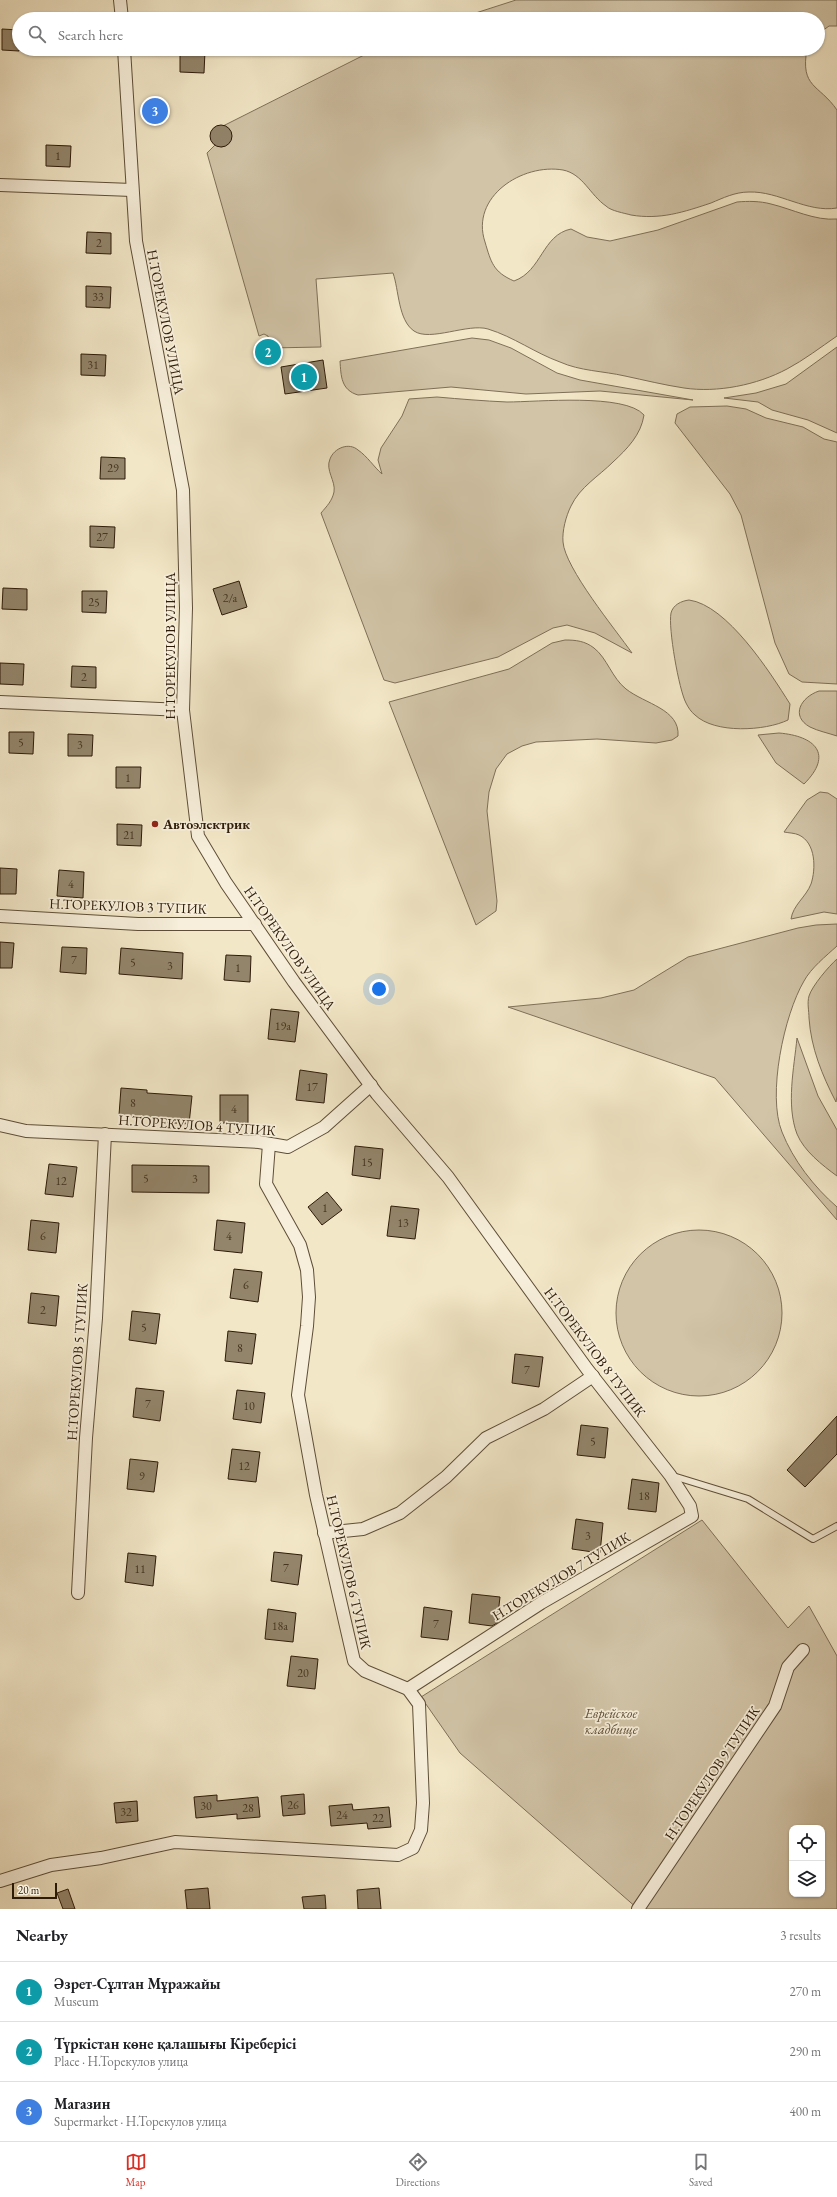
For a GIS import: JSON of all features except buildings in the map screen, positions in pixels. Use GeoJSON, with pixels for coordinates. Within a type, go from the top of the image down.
{"type":"FeatureCollection","features":[{"type":"Feature","properties":{"kind":"street"},"geometry":{"type":"LineString","coordinates":[[120,0],[121,12]]}},
{"type":"Feature","properties":{"kind":"street","name":"Н.ТОРЕКУЛОВ УЛИЦА"},"geometry":{"type":"LineString","coordinates":[[124,56],[136,241],[183,490],[186,608],[183,710],[198,836],[226,883],[294,982],[371,1085],[448,1177],[497,1245]]}},
{"type":"Feature","properties":{"kind":"street"},"geometry":{"type":"LineString","coordinates":[[0,185],[132,190]]}},
{"type":"Feature","properties":{"kind":"street"},"geometry":{"type":"LineString","coordinates":[[0,702],[183,710]]}},
{"type":"Feature","properties":{"kind":"street","name":"Н.ТОРЕКУЛОВ 3 ТУПИК"},"geometry":{"type":"LineString","coordinates":[[0,916],[138,924],[255,924]]}},
{"type":"Feature","properties":{"kind":"street","name":"Н.ТОРЕКУЛОВ 4 ТУПИК"},"geometry":{"type":"LineString","coordinates":[[0,1125],[26,1131],[105,1134],[269,1144],[288,1147],[318,1130],[371,1085]]}},
{"type":"Feature","properties":{"kind":"street","name":"Н.ТОРЕКУЛОВ 5 ТУПИК"},"geometry":{"type":"LineString","coordinates":[[78,1593],[86,1438],[96,1318],[105,1134]]}},
{"type":"Feature","properties":{"kind":"street","name":"Н.ТОРЕКУЛОВ 6 ТУПИК"},"geometry":{"type":"LineString","coordinates":[[269,1144],[266,1184],[300,1245],[307,1270],[309,1297],[307,1326],[298,1395],[324,1533],[354,1661],[365,1671],[408,1689]]}},
{"type":"Feature","properties":{"kind":"street","name":"Н.ТОРЕКУЛОВ 8 ТУПИК"},"geometry":{"type":"LineString","coordinates":[[497,1245],[593,1376],[670,1475]]}},
{"type":"Feature","properties":{"kind":"street"},"geometry":{"type":"LineString","coordinates":[[324,1533],[363,1529],[400,1513],[446,1477],[486,1438],[544,1409],[593,1376]]}},
{"type":"Feature","properties":{"kind":"street","name":"Н.ТОРЕКУЛОВ 7 ТУПИК"},"geometry":{"type":"LineString","coordinates":[[408,1689],[541,1603],[692,1516],[690,1506],[670,1475]]}},
{"type":"Feature","properties":{"kind":"street","name":"Н.ТОРЕКУЛОВ 9 ТУПИК"},"geometry":{"type":"LineString","coordinates":[[638,1909],[776,1706],[788,1667],[803,1650]]}},
{"type":"Feature","properties":{"kind":"street"},"geometry":{"type":"LineString","coordinates":[[0,1881],[51,1865],[101,1858],[175,1842],[398,1855],[413,1848],[421,1830],[424,1776],[419,1704],[408,1689]]}},
{"type":"Feature","properties":{"kind":"lane"},"geometry":{"type":"LineString","coordinates":[[670,1475],[748,1499],[813,1539],[837,1526]]}},
{"type":"Feature","properties":{"kind":"green space"},"geometry":{"type":"Polygon","coordinates":[[[516,0],[837,0],[837,26],[829,26],[825,29],[825,12],[479,12],[516,0]]]}},
{"type":"Feature","properties":{"kind":"green space"},"geometry":{"type":"Polygon","coordinates":[[[362,56],[806,56],[806,71],[809,79],[837,110],[837,208],[826,209],[804,205],[771,195],[744,192],[672,214],[662,216],[631,215],[608,208],[581,180],[570,172],[547,169],[531,172],[516,178],[503,186],[492,198],[485,211],[482,226],[491,261],[501,274],[514,281],[531,270],[554,238],[571,229],[587,237],[610,241],[658,230],[737,202],[745,201],[767,203],[820,218],[837,219],[837,336],[775,375],[750,383],[723,388],[684,388],[568,365],[542,354],[507,336],[488,329],[470,328],[439,334],[421,334],[414,331],[405,320],[393,273],[316,279],[321,347],[270,348],[268,336],[264,334],[259,336],[207,153],[215,145],[222,147],[230,142],[231,132],[223,126],[362,56]]]}},
{"type":"Feature","properties":{"kind":"green space"},"geometry":{"type":"Polygon","coordinates":[[[472,338],[489,340],[511,348],[557,373],[580,380],[693,400],[600,391],[526,394],[451,387],[358,395],[348,390],[343,382],[340,361],[472,338]]]}},
{"type":"Feature","properties":{"kind":"green space"},"geometry":{"type":"Polygon","coordinates":[[[837,347],[837,433],[808,420],[772,410],[758,402],[724,398],[756,393],[786,384],[837,347]]]}},
{"type":"Feature","properties":{"kind":"green space"},"geometry":{"type":"Polygon","coordinates":[[[437,397],[507,402],[559,400],[600,401],[634,408],[644,415],[640,429],[633,441],[608,467],[579,493],[575,499],[566,519],[563,538],[566,553],[581,582],[632,653],[595,633],[567,625],[553,628],[498,657],[395,683],[384,680],[321,513],[331,501],[334,492],[334,484],[329,463],[332,455],[338,449],[350,446],[361,452],[382,474],[378,460],[381,448],[402,416],[409,399],[437,397]]]}},
{"type":"Feature","properties":{"kind":"green space"},"geometry":{"type":"Polygon","coordinates":[[[727,406],[746,409],[766,418],[803,427],[824,439],[837,442],[837,684],[802,682],[789,674],[775,643],[741,515],[730,494],[675,423],[677,414],[690,407],[727,406]]]}},
{"type":"Feature","properties":{"kind":"green space"},"geometry":{"type":"Polygon","coordinates":[[[689,600],[703,605],[718,614],[746,642],[759,658],[790,704],[788,720],[767,727],[740,729],[727,728],[704,721],[691,711],[686,703],[680,686],[670,621],[672,610],[675,606],[680,602],[689,600]]]}},
{"type":"Feature","properties":{"kind":"green space"},"geometry":{"type":"Polygon","coordinates":[[[565,640],[580,641],[599,652],[617,679],[626,689],[660,708],[673,719],[677,727],[678,736],[672,740],[656,743],[597,739],[536,742],[522,746],[507,754],[496,769],[489,792],[487,811],[497,901],[496,911],[476,925],[389,702],[509,669],[552,643],[565,640]]]}},
{"type":"Feature","properties":{"kind":"green space"},"geometry":{"type":"Polygon","coordinates":[[[819,691],[837,691],[837,736],[810,727],[800,718],[799,712],[803,702],[819,691]]]}},
{"type":"Feature","properties":{"kind":"green space"},"geometry":{"type":"Polygon","coordinates":[[[779,733],[802,738],[816,748],[819,755],[818,764],[804,784],[776,763],[758,735],[779,733]]]}},
{"type":"Feature","properties":{"kind":"green space"},"geometry":{"type":"Polygon","coordinates":[[[820,792],[828,793],[837,799],[837,914],[824,912],[791,919],[794,909],[809,889],[813,878],[814,864],[812,850],[805,839],[797,834],[784,832],[807,800],[820,792]]]}},
{"type":"Feature","properties":{"kind":"green space"},"geometry":{"type":"Polygon","coordinates":[[[837,924],[837,946],[819,962],[807,976],[790,1014],[780,1055],[776,1098],[782,1132],[792,1153],[812,1182],[837,1207],[837,1220],[715,1078],[508,1007],[601,998],[634,990],[688,957],[798,928],[837,924]]]}},
{"type":"Feature","properties":{"kind":"green space"},"geometry":{"type":"Polygon","coordinates":[[[837,959],[836,1102],[826,1082],[815,1051],[810,1029],[808,1004],[809,996],[817,982],[837,959]]]}},
{"type":"Feature","properties":{"kind":"green space"},"geometry":{"type":"Polygon","coordinates":[[[797,1038],[818,1096],[837,1130],[837,1176],[809,1152],[797,1134],[791,1099],[797,1038]]]}},
{"type":"Feature","properties":{"kind":"green space"},"geometry":{"type":"Polygon","coordinates":[[[699,1230],[723,1234],[738,1240],[751,1249],[763,1261],[772,1274],[778,1289],[782,1313],[778,1337],[772,1352],[763,1365],[751,1377],[738,1386],[723,1392],[699,1396],[675,1392],[660,1386],[647,1377],[635,1365],[626,1352],[620,1337],[616,1313],[620,1289],[626,1274],[635,1261],[647,1249],[660,1240],[675,1234],[699,1230]]]}},
{"type":"Feature","properties":{"kind":"green space","name":"Еврейское кладбище"},"geometry":{"type":"Polygon","coordinates":[[[702,1520],[788,1628],[809,1606],[837,1656],[837,1909],[638,1909],[460,1753],[421,1697],[702,1520]]]}},
{"type":"Feature","properties":{"kind":"place","name":"Магазин"},"geometry":{"type":"Point","coordinates":[155,111]}},
{"type":"Feature","properties":{"kind":"place","name":"Түркістан көне қалашығы Кіреберісі"},"geometry":{"type":"Point","coordinates":[268,352]}},
{"type":"Feature","properties":{"kind":"place","name":"Әзрет-Сұлтан Мұражайы"},"geometry":{"type":"Point","coordinates":[304,377]}},
{"type":"Feature","properties":{"kind":"place","name":"Автоэлектрик"},"geometry":{"type":"Point","coordinates":[155,824]}}]}
